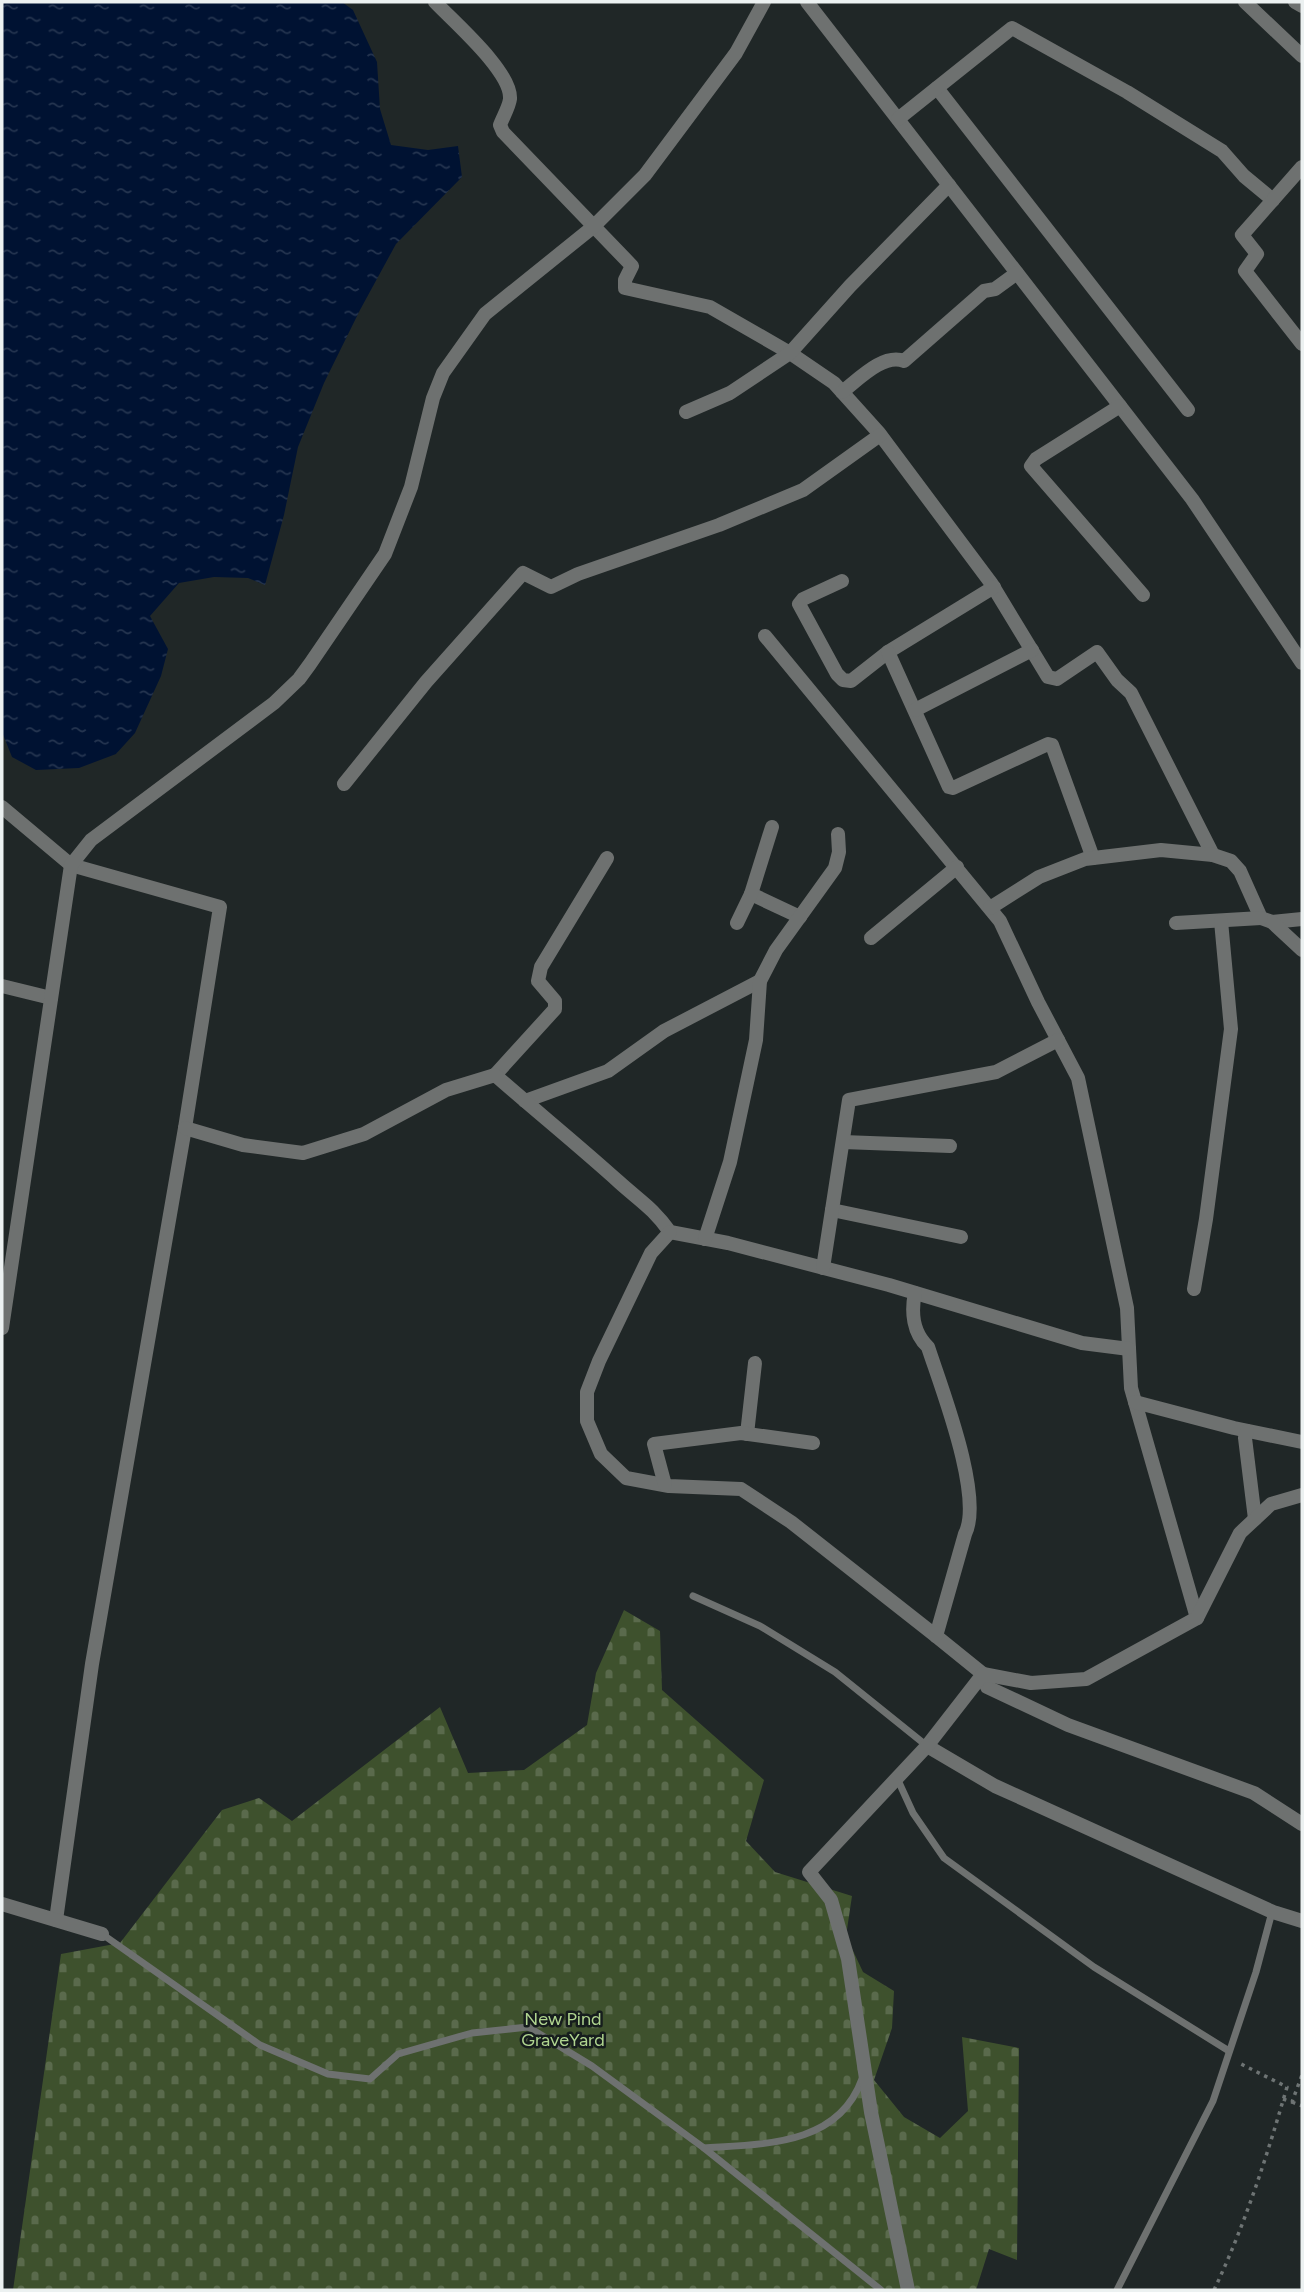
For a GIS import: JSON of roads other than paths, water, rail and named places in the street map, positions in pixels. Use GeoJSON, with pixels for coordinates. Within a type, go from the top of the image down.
{"type":"FeatureCollection","features":[{"type":"Feature","properties":{"kind":"street"},"geometry":{"type":"LineString","coordinates":[[435,2],[495,66],[506,82],[510,99],[500,125],[503,132],[632,266],[625,280],[625,288],[710,307],[820,373],[842,392],[880,435],[994,587],[1048,677],[1057,679],[1097,652],[1130,693],[1213,855]]}},
{"type":"Feature","properties":{"kind":"street"},"geometry":{"type":"LineString","coordinates":[[2,1328],[71,865],[91,840],[274,703],[299,679],[385,554],[411,487],[433,398],[443,373],[485,314],[593,228],[645,175],[736,53],[764,2]]}},
{"type":"Feature","properties":{"kind":"street"},"geometry":{"type":"LineString","coordinates":[[807,2],[1192,499],[1302,663]]}},
{"type":"Feature","properties":{"kind":"street"},"geometry":{"type":"LineString","coordinates":[[1245,2],[1302,56]]}},
{"type":"Feature","properties":{"kind":"street"},"geometry":{"type":"LineString","coordinates":[[1295,2],[1302,6]]}},
{"type":"Feature","properties":{"kind":"street"},"geometry":{"type":"LineString","coordinates":[[898,119],[1012,28],[1017,29],[1127,92],[1222,151],[1244,176],[1273,200]]}},
{"type":"Feature","properties":{"kind":"street"},"geometry":{"type":"LineString","coordinates":[[937,88],[1188,410]]}},
{"type":"Feature","properties":{"kind":"street"},"geometry":{"type":"LineString","coordinates":[[1302,167],[1242,234],[1257,254],[1245,271],[1302,344]]}},
{"type":"Feature","properties":{"kind":"street"},"geometry":{"type":"LineString","coordinates":[[686,412],[730,393],[790,354],[850,286],[949,185]]}},
{"type":"Feature","properties":{"kind":"street"},"geometry":{"type":"LineString","coordinates":[[842,392],[883,362],[895,358],[904,361],[984,291],[995,289],[1017,273]]}},
{"type":"Feature","properties":{"kind":"street"},"geometry":{"type":"LineString","coordinates":[[1120,406],[1036,459],[1031,467],[1143,595]]}},
{"type":"Feature","properties":{"kind":"street"},"geometry":{"type":"LineString","coordinates":[[344,784],[426,682],[523,573],[551,587],[578,574],[719,525],[803,490],[880,435]]}},
{"type":"Feature","properties":{"kind":"street"},"geometry":{"type":"LineString","coordinates":[[842,581],[803,599],[799,604],[837,674],[843,680],[851,681],[888,652],[994,587]]}},
{"type":"Feature","properties":{"kind":"street"},"geometry":{"type":"LineString","coordinates":[[765,636],[1000,921],[1078,1078],[1127,1307],[1131,1388],[1197,1618]]}},
{"type":"Feature","properties":{"kind":"street"},"geometry":{"type":"LineString","coordinates":[[915,710],[1032,650]]}},
{"type":"Feature","properties":{"kind":"street"},"geometry":{"type":"LineString","coordinates":[[888,652],[949,787],[953,788],[1048,744],[1052,745],[1093,858]]}},
{"type":"Feature","properties":{"kind":"street"},"geometry":{"type":"LineString","coordinates":[[2,807],[71,865],[220,907],[185,1128],[92,1664],[56,1920]]}},
{"type":"Feature","properties":{"kind":"street"},"geometry":{"type":"LineString","coordinates":[[737,923],[751,894],[772,827]]}},
{"type":"Feature","properties":{"kind":"street"},"geometry":{"type":"LineString","coordinates":[[705,1239],[730,1162],[756,1040],[760,981],[776,950],[835,868],[839,852],[838,834]]}},
{"type":"Feature","properties":{"kind":"street"},"geometry":{"type":"LineString","coordinates":[[990,908],[1039,877],[1093,858],[1161,850],[1213,855],[1231,861],[1240,871],[1266,920],[1302,950]]}},
{"type":"Feature","properties":{"kind":"street"},"geometry":{"type":"LineString","coordinates":[[185,1128],[243,1145],[303,1153],[364,1134],[446,1090],[495,1074],[555,1009],[555,1001],[538,981],[541,967],[607,858]]}},
{"type":"Feature","properties":{"kind":"street"},"geometry":{"type":"LineString","coordinates":[[872,938],[957,867]]}},
{"type":"Feature","properties":{"kind":"street"},"geometry":{"type":"LineString","coordinates":[[751,894],[800,917]]}},
{"type":"Feature","properties":{"kind":"street"},"geometry":{"type":"LineString","coordinates":[[1176,923],[1302,919]]}},
{"type":"Feature","properties":{"kind":"street"},"geometry":{"type":"LineString","coordinates":[[1194,1289],[1231,1029],[1221,921]]}},
{"type":"Feature","properties":{"kind":"street"},"geometry":{"type":"LineString","coordinates":[[525,1101],[608,1071],[664,1031],[760,981]]}},
{"type":"Feature","properties":{"kind":"street"},"geometry":{"type":"LineString","coordinates":[[2,986],[51,998]]}},
{"type":"Feature","properties":{"kind":"street"},"geometry":{"type":"LineString","coordinates":[[823,1268],[849,1100],[996,1072],[1058,1040]]}},
{"type":"Feature","properties":{"kind":"street"},"geometry":{"type":"LineString","coordinates":[[495,1074],[656,1212],[670,1232],[728,1243],[823,1268],[1082,1343],[1129,1349]]}},
{"type":"Feature","properties":{"kind":"street"},"geometry":{"type":"LineString","coordinates":[[842,1142],[950,1146]]}},
{"type":"Feature","properties":{"kind":"street"},"geometry":{"type":"LineString","coordinates":[[832,1210],[961,1237]]}},
{"type":"Feature","properties":{"kind":"street"},"geometry":{"type":"LineString","coordinates":[[670,1232],[652,1254],[599,1361],[587,1392],[587,1421],[601,1454],[626,1478],[665,1485],[741,1489],[802,1530],[983,1674],[1031,1683],[1086,1679],[1197,1618],[1240,1533],[1271,1504],[1302,1495]]}},
{"type":"Feature","properties":{"kind":"street"},"geometry":{"type":"LineString","coordinates":[[915,1293],[912,1316],[920,1340],[928,1347],[954,1421],[971,1502],[970,1523],[936,1636]]}},
{"type":"Feature","properties":{"kind":"street"},"geometry":{"type":"LineString","coordinates":[[747,1434],[755,1363]]}},
{"type":"Feature","properties":{"kind":"street"},"geometry":{"type":"LineString","coordinates":[[1135,1402],[1247,1431],[1302,1442]]}},
{"type":"Feature","properties":{"kind":"street"},"geometry":{"type":"LineString","coordinates":[[1247,1431],[1245,1438],[1255,1519]]}},
{"type":"Feature","properties":{"kind":"street"},"geometry":{"type":"LineString","coordinates":[[665,1485],[654,1444],[747,1434],[813,1443]]}},
{"type":"Feature","properties":{"kind":"street"},"geometry":{"type":"LineString","coordinates":[[908,2290],[870,2112],[848,1959],[831,1900],[809,1872],[927,1746],[983,1674]]}},
{"type":"Feature","properties":{"kind":"street"},"geometry":{"type":"LineString","coordinates":[[983,1674],[987,1688],[1068,1725],[1254,1793],[1302,1824]]}},
{"type":"Feature","properties":{"kind":"street"},"geometry":{"type":"LineString","coordinates":[[927,1746],[995,1786],[1273,1912],[1302,1921]]}},
{"type":"Feature","properties":{"kind":"street"},"geometry":{"type":"LineString","coordinates":[[2,1904],[102,1934]]}},
{"type":"Feature","properties":{"kind":"lane"},"geometry":{"type":"LineString","coordinates":[[693,1596],[760,1626],[835,1672],[927,1746]]}},
{"type":"Feature","properties":{"kind":"lane"},"geometry":{"type":"LineString","coordinates":[[896,1778],[913,1813],[944,1858],[1094,1967],[1228,2054]]}},
{"type":"Feature","properties":{"kind":"lane"},"geometry":{"type":"LineString","coordinates":[[1117,2290],[1213,2101],[1273,1912]]}},
{"type":"Feature","properties":{"kind":"lane"},"geometry":{"type":"LineString","coordinates":[[102,1934],[260,2045],[328,2074],[370,2079],[398,2054],[472,2033],[528,2027],[592,2066],[704,2148],[881,2290]]}},
{"type":"Feature","properties":{"kind":"lane"},"geometry":{"type":"LineString","coordinates":[[704,2148],[778,2143],[827,2126],[856,2096],[864,2071]]}},
{"type":"Feature","properties":{"kind":"water"},"geometry":{"type":"Polygon","coordinates":[[[2,2],[342,2],[353,10],[377,62],[380,109],[391,145],[428,150],[458,146],[462,177],[396,244],[324,383],[298,447],[284,515],[265,585],[248,578],[214,577],[179,583],[150,616],[168,649],[161,676],[135,733],[116,754],[79,768],[36,770],[12,757],[2,732],[2,2]]]}},
{"type":"Feature","properties":{"kind":"park label","name":"New Pind GraveYard"},"geometry":{"type":"Point","coordinates":[563,2029]}}]}
